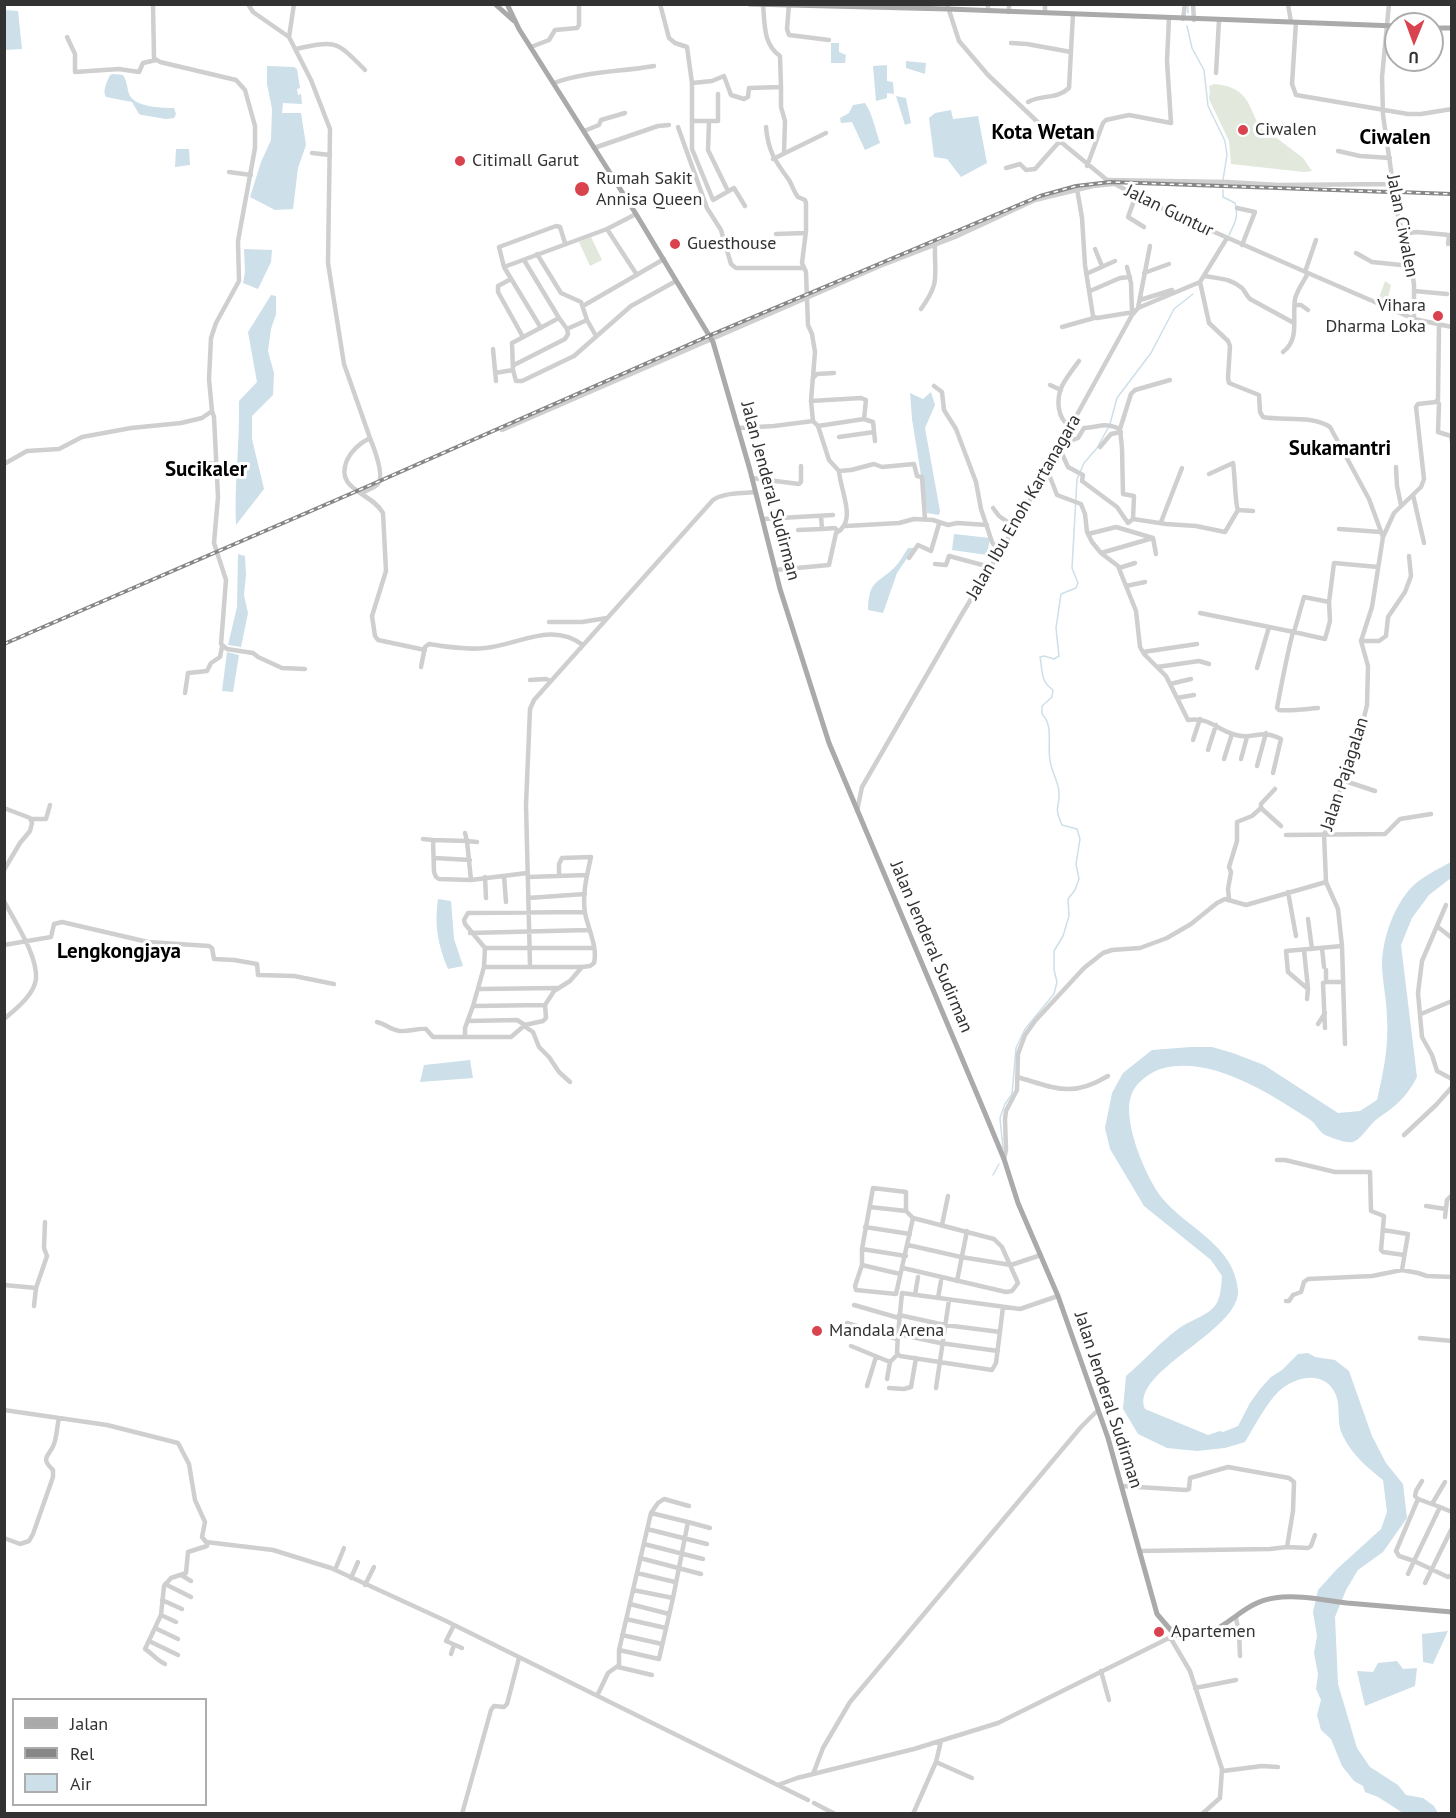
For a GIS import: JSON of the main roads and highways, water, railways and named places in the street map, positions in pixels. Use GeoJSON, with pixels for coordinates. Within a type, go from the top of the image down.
{"type":"FeatureCollection","features":[{"type":"Feature","properties":{"kind":"main road"},"geometry":{"type":"LineString","coordinates":[[750,4],[988,8],[1009,12],[1384,26]]}},
{"type":"Feature","properties":{"kind":"main road"},"geometry":{"type":"LineString","coordinates":[[496,6],[503,8],[510,5]]}},
{"type":"Feature","properties":{"kind":"main road","name":"Jalan Jenderal Sudirman"},"geometry":{"type":"LineString","coordinates":[[510,5],[516,22],[531,47],[664,259],[711,339],[752,478],[775,570],[834,756],[1004,1159],[1018,1203],[1058,1296],[1108,1438],[1157,1614],[1172,1636],[1190,1637],[1204,1635],[1270,1599],[1313,1599],[1452,1612]]}},
{"type":"Feature","properties":{"kind":"main road","name":"Jalan Jenderal Sudirman"},"geometry":{"type":"LineString","coordinates":[[496,6],[516,22]]}},
{"type":"Feature","properties":{"kind":"water"},"geometry":{"type":"Polygon","coordinates":[[[5,10],[18,11],[22,49],[5,50],[5,10]]]}},
{"type":"Feature","properties":{"kind":"water"},"geometry":{"type":"Polygon","coordinates":[[[831,43],[839,43],[839,52],[846,55],[845,63],[831,63],[831,43]]]}},
{"type":"Feature","properties":{"kind":"water"},"geometry":{"type":"Polygon","coordinates":[[[906,61],[926,63],[925,74],[906,68],[906,61]]]}},
{"type":"Feature","properties":{"kind":"water"},"geometry":{"type":"Polygon","coordinates":[[[887,65],[887,81],[893,82],[894,94],[887,93],[887,98],[876,101],[873,66],[887,65]]]}},
{"type":"Feature","properties":{"kind":"water"},"geometry":{"type":"Polygon","coordinates":[[[267,66],[297,69],[300,88],[297,89],[298,95],[301,94],[302,104],[283,103],[282,113],[301,113],[306,145],[298,168],[293,209],[275,210],[250,197],[271,140],[272,109],[267,84],[267,66]]]}},
{"type":"Feature","properties":{"kind":"water"},"geometry":{"type":"Polygon","coordinates":[[[110,75],[123,75],[129,94],[136,102],[148,106],[174,108],[176,114],[174,118],[142,115],[132,102],[106,97],[105,86],[110,75]]]}},
{"type":"Feature","properties":{"kind":"water"},"geometry":{"type":"Polygon","coordinates":[[[896,96],[906,98],[911,123],[905,125],[896,96]]]}},
{"type":"Feature","properties":{"kind":"water"},"geometry":{"type":"Polygon","coordinates":[[[865,103],[880,143],[865,150],[852,122],[841,123],[840,118],[849,113],[853,105],[865,103]]]}},
{"type":"Feature","properties":{"kind":"water"},"geometry":{"type":"Polygon","coordinates":[[[951,110],[953,119],[978,116],[987,163],[961,177],[947,159],[934,157],[929,118],[935,113],[951,110]]]}},
{"type":"Feature","properties":{"kind":"water"},"geometry":{"type":"Polygon","coordinates":[[[176,149],[189,149],[190,165],[175,167],[176,149]]]}},
{"type":"Feature","properties":{"kind":"water"},"geometry":{"type":"Polygon","coordinates":[[[244,249],[272,250],[271,262],[258,289],[243,283],[244,249]]]}},
{"type":"Feature","properties":{"kind":"water"},"geometry":{"type":"Polygon","coordinates":[[[271,295],[276,296],[276,314],[268,351],[274,373],[273,395],[252,416],[252,439],[264,489],[236,525],[239,401],[257,382],[248,332],[271,295]]]}},
{"type":"Feature","properties":{"kind":"water"},"geometry":{"type":"Polygon","coordinates":[[[931,392],[935,405],[925,428],[939,515],[927,513],[910,393],[923,399],[931,392]]]}},
{"type":"Feature","properties":{"kind":"water"},"geometry":{"type":"Polygon","coordinates":[[[954,534],[990,538],[987,555],[952,550],[954,534]]]}},
{"type":"Feature","properties":{"kind":"water"},"geometry":{"type":"Polygon","coordinates":[[[908,548],[914,548],[897,573],[883,613],[868,610],[872,588],[896,566],[908,548]]]}},
{"type":"Feature","properties":{"kind":"water"},"geometry":{"type":"Polygon","coordinates":[[[238,554],[245,556],[244,595],[248,613],[241,647],[228,645],[237,607],[238,554]]]}},
{"type":"Feature","properties":{"kind":"water"},"geometry":{"type":"Polygon","coordinates":[[[227,652],[239,655],[233,692],[222,691],[227,652]]]}},
{"type":"Feature","properties":{"kind":"water"},"geometry":{"type":"Polygon","coordinates":[[[1451,862],[1451,878],[1429,895],[1412,918],[1401,945],[1417,1077],[1400,1101],[1374,1122],[1358,1139],[1352,1142],[1340,1141],[1325,1135],[1311,1121],[1259,1089],[1221,1072],[1202,1067],[1183,1066],[1164,1068],[1154,1072],[1144,1078],[1133,1091],[1129,1107],[1137,1149],[1156,1189],[1173,1209],[1219,1249],[1235,1274],[1238,1290],[1234,1305],[1222,1321],[1153,1380],[1145,1395],[1145,1409],[1208,1435],[1223,1432],[1238,1426],[1260,1389],[1298,1354],[1308,1353],[1315,1357],[1335,1360],[1349,1371],[1372,1436],[1386,1463],[1403,1484],[1407,1518],[1383,1552],[1358,1570],[1346,1590],[1335,1617],[1338,1684],[1357,1748],[1370,1767],[1398,1785],[1406,1795],[1423,1798],[1434,1806],[1438,1813],[1403,1813],[1378,1797],[1365,1792],[1363,1786],[1354,1781],[1342,1766],[1331,1739],[1321,1730],[1317,1715],[1321,1700],[1316,1689],[1318,1674],[1314,1653],[1317,1636],[1313,1612],[1318,1590],[1337,1569],[1381,1529],[1387,1512],[1383,1480],[1360,1460],[1347,1443],[1341,1431],[1336,1395],[1325,1381],[1317,1378],[1301,1379],[1278,1392],[1245,1442],[1225,1448],[1197,1451],[1167,1448],[1138,1434],[1123,1409],[1126,1376],[1171,1334],[1214,1307],[1219,1296],[1222,1276],[1211,1260],[1144,1206],[1110,1149],[1105,1128],[1112,1093],[1123,1073],[1152,1050],[1212,1047],[1233,1053],[1264,1065],[1338,1113],[1360,1111],[1377,1100],[1387,1039],[1387,1011],[1382,963],[1387,934],[1398,906],[1409,890],[1423,878],[1451,862]]]}},
{"type":"Feature","properties":{"kind":"water"},"geometry":{"type":"Polygon","coordinates":[[[438,899],[451,901],[454,939],[463,966],[448,969],[439,943],[438,899]]]}},
{"type":"Feature","properties":{"kind":"water"},"geometry":{"type":"Polygon","coordinates":[[[470,1060],[473,1078],[420,1082],[424,1065],[470,1060]]]}},
{"type":"Feature","properties":{"kind":"water"},"geometry":{"type":"Polygon","coordinates":[[[1448,1631],[1433,1664],[1423,1662],[1422,1634],[1448,1631]]]}},
{"type":"Feature","properties":{"kind":"water"},"geometry":{"type":"Polygon","coordinates":[[[1397,1661],[1403,1669],[1417,1668],[1415,1686],[1365,1706],[1357,1671],[1373,1672],[1378,1663],[1397,1661]]]}},
{"type":"Feature","properties":{"kind":"waterway"},"geometry":{"type":"LineString","coordinates":[[1188,4],[1188,13]]}},
{"type":"Feature","properties":{"kind":"waterway"},"geometry":{"type":"LineString","coordinates":[[1187,26],[1192,48],[1204,70],[1208,106],[1225,141],[1227,155],[1223,180]]}},
{"type":"Feature","properties":{"kind":"waterway"},"geometry":{"type":"LineString","coordinates":[[1223,190],[1223,197],[1235,203],[1237,212],[1229,235]]}},
{"type":"Feature","properties":{"kind":"waterway"},"geometry":{"type":"LineString","coordinates":[[1110,424],[1117,398],[1151,353],[1174,309],[1193,294]]}},
{"type":"Feature","properties":{"kind":"waterway"},"geometry":{"type":"LineString","coordinates":[[1003,1149],[1000,1118],[1012,1094],[1016,1048],[1025,1029],[1054,994],[1057,982],[1054,970],[1054,951],[1063,936],[1069,916],[1068,899],[1079,879],[1076,864],[1080,839],[1077,829],[1062,825],[1058,814],[1059,789],[1049,754],[1048,724],[1042,714],[1042,706],[1052,697],[1053,690],[1044,680],[1040,657],[1054,659],[1059,656],[1056,628],[1061,594],[1076,588],[1078,583],[1072,568],[1077,479],[1084,463],[1097,448],[1108,428]]}},
{"type":"Feature","properties":{"kind":"waterway"},"geometry":{"type":"LineString","coordinates":[[993,1175],[999,1164]]}},
{"type":"Feature","properties":{"kind":"railway"},"geometry":{"type":"LineString","coordinates":[[4,644],[713,334],[1040,196],[1076,186],[1110,182],[1389,192]]}},
{"type":"Feature","properties":{"kind":"railway"},"geometry":{"type":"LineString","coordinates":[[1398,192],[1452,194]]}},
{"type":"Feature","properties":{"kind":"place","name":"Ciwalen"},"geometry":{"type":"Point","coordinates":[1243,130]}},
{"type":"Feature","properties":{"kind":"place","name":"Citimall Garut"},"geometry":{"type":"Point","coordinates":[460,161]}},
{"type":"Feature","properties":{"kind":"place","name":"Rumah Sakit Annisa Queen"},"geometry":{"type":"Point","coordinates":[582,189]}},
{"type":"Feature","properties":{"kind":"place","name":"Guesthouse"},"geometry":{"type":"Point","coordinates":[675,244]}},
{"type":"Feature","properties":{"kind":"place","name":"Vihara Dharma Loka"},"geometry":{"type":"Point","coordinates":[1438,316]}},
{"type":"Feature","properties":{"kind":"place","name":"Mandala Arena"},"geometry":{"type":"Point","coordinates":[817,1331]}},
{"type":"Feature","properties":{"kind":"place","name":"Apartemen"},"geometry":{"type":"Point","coordinates":[1159,1632]}},
{"type":"Feature","properties":{"kind":"district","name":"Kota Wetan"},"geometry":{"type":"Point","coordinates":[1043,133]}},
{"type":"Feature","properties":{"kind":"district","name":"Ciwalen"},"geometry":{"type":"Point","coordinates":[1395,138]}},
{"type":"Feature","properties":{"kind":"district","name":"Sukamantri"},"geometry":{"type":"Point","coordinates":[1340,449]}},
{"type":"Feature","properties":{"kind":"district","name":"Sucikaler"},"geometry":{"type":"Point","coordinates":[206,470]}},
{"type":"Feature","properties":{"kind":"district","name":"Lengkongjaya"},"geometry":{"type":"Point","coordinates":[119,952]}}]}
